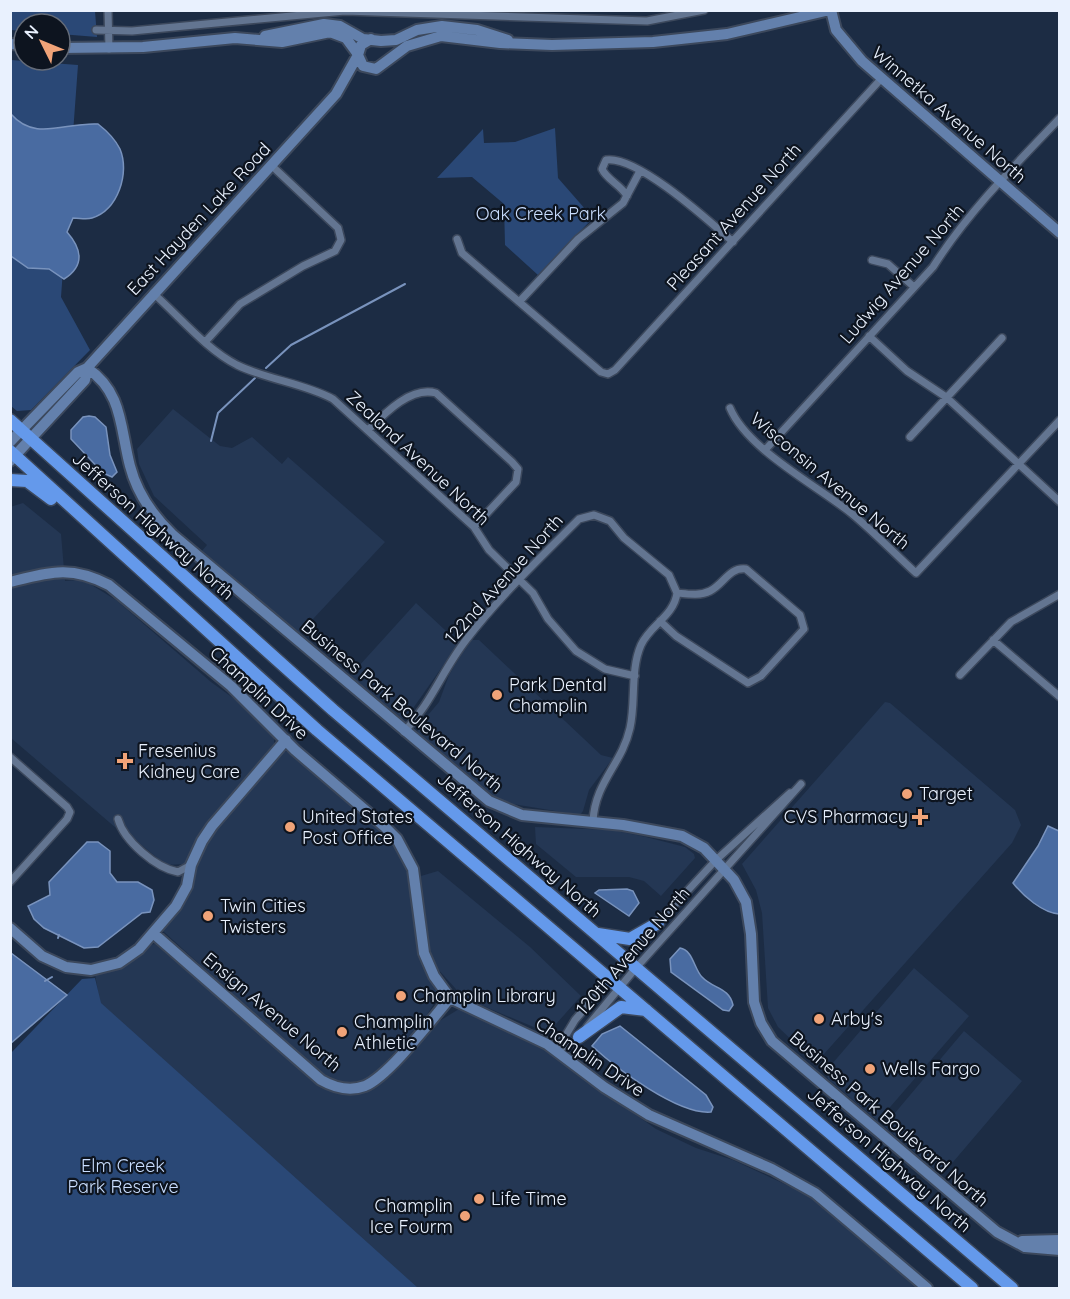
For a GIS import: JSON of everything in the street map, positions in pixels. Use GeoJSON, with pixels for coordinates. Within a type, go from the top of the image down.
{"type":"FeatureCollection","features":[{"type":"Feature","properties":{"kind":"highway","name":"Jefferson Highway North"},"geometry":{"type":"LineString","coordinates":[[10,420],[17,446],[101,536],[317,730],[972,1288]]}},
{"type":"Feature","properties":{"kind":"highway","name":"Jefferson Highway North"},"geometry":{"type":"LineString","coordinates":[[17,446],[243,631],[635,969],[1012,1288]]}},
{"type":"Feature","properties":{"kind":"highway"},"geometry":{"type":"LineString","coordinates":[[10,480],[27,481],[101,536]]}},
{"type":"Feature","properties":{"kind":"highway"},"geometry":{"type":"LineString","coordinates":[[592,932],[621,940],[630,939],[658,923]]}},
{"type":"Feature","properties":{"kind":"highway"},"geometry":{"type":"LineString","coordinates":[[579,1037],[621,1007],[646,1010]]}},
{"type":"Feature","properties":{"kind":"street"},"geometry":{"type":"LineString","coordinates":[[108,10],[109,49]]}},
{"type":"Feature","properties":{"kind":"street"},"geometry":{"type":"LineString","coordinates":[[96,30],[109,32],[345,12],[630,14],[659,20],[704,10]]}},
{"type":"Feature","properties":{"kind":"street"},"geometry":{"type":"LineString","coordinates":[[72,48],[109,49],[218,39],[252,38],[293,41],[330,32],[346,38],[363,66],[372,70],[380,68],[407,46],[430,38],[451,36],[571,45],[677,40],[760,27],[831,10]]}},
{"type":"Feature","properties":{"kind":"street","name":"Winnetka Avenue North"},"geometry":{"type":"LineString","coordinates":[[831,10],[834,24],[843,40],[881,79],[1059,233]]}},
{"type":"Feature","properties":{"kind":"street"},"geometry":{"type":"LineString","coordinates":[[252,38],[324,24],[340,26],[359,38],[376,40],[396,40],[425,28],[449,26],[477,30],[512,42]]}},
{"type":"Feature","properties":{"kind":"street"},"geometry":{"type":"LineString","coordinates":[[357,54],[361,45],[376,40]]}},
{"type":"Feature","properties":{"kind":"street"},"geometry":{"type":"LineString","coordinates":[[376,40],[387,50],[386,62]]}},
{"type":"Feature","properties":{"kind":"street","name":"East Hayden Lake Road"},"geometry":{"type":"LineString","coordinates":[[336,94],[357,54]]}},
{"type":"Feature","properties":{"kind":"street","name":"East Hayden Lake Road"},"geometry":{"type":"LineString","coordinates":[[17,446],[85,380],[87,368],[336,94],[362,72],[372,70]]}},
{"type":"Feature","properties":{"kind":"street","name":"Pleasant Avenue North"},"geometry":{"type":"LineString","coordinates":[[519,302],[601,372],[608,374],[615,370],[881,79]]}},
{"type":"Feature","properties":{"kind":"street","name":"Ludwig Avenue North"},"geometry":{"type":"LineString","coordinates":[[766,449],[914,287],[999,182],[1059,118]]}},
{"type":"Feature","properties":{"kind":"street"},"geometry":{"type":"LineString","coordinates":[[627,196],[621,187],[604,173],[603,164],[610,159],[662,182],[733,242]]}},
{"type":"Feature","properties":{"kind":"street"},"geometry":{"type":"LineString","coordinates":[[206,341],[246,301],[303,266],[335,251],[341,240],[341,234],[336,226],[271,165]]}},
{"type":"Feature","properties":{"kind":"street"},"geometry":{"type":"LineString","coordinates":[[457,239],[462,253],[519,302],[578,239],[616,210],[627,196],[640,171]]}},
{"type":"Feature","properties":{"kind":"street"},"geometry":{"type":"LineString","coordinates":[[872,260],[888,264],[914,287]]}},
{"type":"Feature","properties":{"kind":"street","name":"Zealand Avenue North"},"geometry":{"type":"LineString","coordinates":[[153,293],[225,358],[244,368],[314,390],[333,399],[474,527],[489,550],[533,593],[548,619],[576,651],[605,669],[635,676]]}},
{"type":"Feature","properties":{"kind":"street"},"geometry":{"type":"LineString","coordinates":[[870,336],[907,371],[946,397],[1059,502]]}},
{"type":"Feature","properties":{"kind":"street"},"geometry":{"type":"LineString","coordinates":[[910,437],[1002,338]]}},
{"type":"Feature","properties":{"kind":"street","name":"Business Park Boulevard North"},"geometry":{"type":"LineString","coordinates":[[87,368],[103,380],[115,400],[134,478],[144,500],[161,524],[471,788],[505,809],[536,818],[593,821],[682,836],[697,843],[725,869],[740,889],[746,902],[751,934],[754,1002],[761,1023],[772,1041],[982,1221],[1025,1247],[1059,1250]]}},
{"type":"Feature","properties":{"kind":"street"},"geometry":{"type":"LineString","coordinates":[[368,430],[386,413],[416,393],[427,390],[436,393],[477,429],[516,466],[519,474],[516,482],[474,527]]}},
{"type":"Feature","properties":{"kind":"street","name":"Wisconsin Avenue North"},"geometry":{"type":"LineString","coordinates":[[730,408],[736,423],[808,485],[852,514],[916,573],[1018,464]]}},
{"type":"Feature","properties":{"kind":"street"},"geometry":{"type":"LineString","coordinates":[[1018,464],[1059,420]]}},
{"type":"Feature","properties":{"kind":"street","name":"122nd Avenue North"},"geometry":{"type":"LineString","coordinates":[[404,732],[429,703],[466,640],[520,579],[579,519],[594,515],[609,521],[624,537],[669,575],[676,593]]}},
{"type":"Feature","properties":{"kind":"street"},"geometry":{"type":"LineString","coordinates":[[593,821],[594,802],[600,788],[623,752],[630,729],[640,648],[648,633],[660,621],[671,610],[676,593],[691,595],[709,591],[734,570],[746,569],[800,615],[804,629],[761,676],[748,683],[676,636],[660,621]]}},
{"type":"Feature","properties":{"kind":"street","name":"Champlin Drive"},"geometry":{"type":"LineString","coordinates":[[10,582],[41,573],[61,571],[93,576],[109,585],[231,686],[286,740],[385,827],[407,854],[417,886],[426,958],[434,976],[450,998],[557,1050],[604,1087],[637,1108],[772,1169],[815,1193],[927,1288]]}},
{"type":"Feature","properties":{"kind":"street"},"geometry":{"type":"LineString","coordinates":[[960,675],[1011,622],[1059,594]]}},
{"type":"Feature","properties":{"kind":"street"},"geometry":{"type":"LineString","coordinates":[[993,640],[1059,697]]}},
{"type":"Feature","properties":{"kind":"street"},"geometry":{"type":"LineString","coordinates":[[10,928],[50,961],[66,967],[91,970],[107,967],[129,957],[176,906],[187,886],[192,865],[202,841],[212,826],[286,740]]}},
{"type":"Feature","properties":{"kind":"street"},"geometry":{"type":"LineString","coordinates":[[10,757],[70,812],[67,819],[10,882]]}},
{"type":"Feature","properties":{"kind":"street","name":"120th Avenue North"},"geometry":{"type":"LineString","coordinates":[[801,784],[635,969],[579,1037],[557,1050],[568,1031],[609,978],[658,923],[716,860],[758,820],[801,784]]}},
{"type":"Feature","properties":{"kind":"street"},"geometry":{"type":"LineString","coordinates":[[118,819],[128,838],[162,867],[178,872],[192,865]]}},
{"type":"Feature","properties":{"kind":"street","name":"Ensign Avenue North"},"geometry":{"type":"LineString","coordinates":[[153,933],[321,1080],[342,1088],[350,1089],[374,1082],[450,998]]}},
{"type":"Feature","properties":{"kind":"street"},"geometry":{"type":"LineString","coordinates":[[1013,1240],[1059,1240]]}},
{"type":"Feature","properties":{"kind":"shaded area"},"geometry":{"type":"Polygon","coordinates":[[[11,114],[20,122],[40,129],[98,124],[120,149],[124,169],[120,190],[109,207],[101,214],[85,219],[73,218],[67,232],[76,244],[79,256],[76,268],[64,279],[49,269],[28,268],[11,256],[11,114]]]}},
{"type":"Feature","properties":{"kind":"shaded area"},"geometry":{"type":"Polygon","coordinates":[[[173,409],[220,446],[232,448],[252,437],[282,464],[288,457],[385,542],[299,634],[201,552],[207,545],[154,496],[139,464],[137,449],[173,409]]]}},
{"type":"Feature","properties":{"kind":"shaded area"},"geometry":{"type":"Polygon","coordinates":[[[83,417],[95,417],[106,427],[110,455],[117,472],[112,477],[103,473],[71,439],[71,430],[83,417]]]}},
{"type":"Feature","properties":{"kind":"shaded area"},"geometry":{"type":"Polygon","coordinates":[[[23,503],[61,534],[65,581],[78,580],[90,584],[116,600],[211,682],[240,703],[274,737],[274,744],[202,831],[185,864],[166,865],[118,826],[116,828],[11,738],[10,507],[23,503]]]}},
{"type":"Feature","properties":{"kind":"shaded area"},"geometry":{"type":"Polygon","coordinates":[[[416,603],[459,643],[409,714],[402,719],[395,718],[348,678],[416,603]]]}},
{"type":"Feature","properties":{"kind":"shaded area"},"geometry":{"type":"Polygon","coordinates":[[[470,640],[479,640],[601,755],[613,758],[589,790],[580,815],[501,802],[489,795],[417,737],[418,727],[439,702],[449,675],[470,640]]]}},
{"type":"Feature","properties":{"kind":"shaded area"},"geometry":{"type":"Polygon","coordinates":[[[885,702],[890,703],[1015,810],[1021,825],[1012,843],[816,1063],[778,1027],[768,1008],[762,913],[756,890],[742,864],[885,702]]]}},
{"type":"Feature","properties":{"kind":"shaded area"},"geometry":{"type":"Polygon","coordinates":[[[284,751],[290,753],[386,835],[400,851],[407,866],[412,888],[421,954],[427,974],[438,991],[438,997],[425,1018],[374,1075],[359,1083],[343,1084],[330,1080],[318,1072],[163,931],[188,892],[202,849],[210,835],[284,751]]]}},
{"type":"Feature","properties":{"kind":"shaded area"},"geometry":{"type":"Polygon","coordinates":[[[1048,826],[1059,831],[1059,914],[1046,911],[1034,903],[1013,883],[1038,846],[1048,826]]]}},
{"type":"Feature","properties":{"kind":"shaded area"},"geometry":{"type":"Polygon","coordinates":[[[535,827],[612,830],[685,847],[694,854],[695,858],[661,896],[644,881],[629,877],[576,877],[536,844],[535,827]]]}},
{"type":"Feature","properties":{"kind":"shaded area"},"geometry":{"type":"Polygon","coordinates":[[[87,842],[98,842],[110,851],[110,873],[117,882],[138,882],[152,890],[154,900],[150,912],[142,913],[98,947],[84,948],[44,928],[34,919],[28,906],[50,895],[49,882],[87,842]]]}},
{"type":"Feature","properties":{"kind":"shaded area"},"geometry":{"type":"Polygon","coordinates":[[[438,871],[530,947],[581,996],[548,1033],[464,998],[436,967],[430,950],[421,876],[438,871]]]}},
{"type":"Feature","properties":{"kind":"shaded area"},"geometry":{"type":"Polygon","coordinates":[[[627,889],[633,891],[639,903],[629,916],[595,893],[599,890],[627,889]]]}},
{"type":"Feature","properties":{"kind":"shaded area"},"geometry":{"type":"Polygon","coordinates":[[[155,944],[312,1079],[327,1089],[339,1093],[371,1089],[382,1081],[433,1025],[459,1009],[544,1050],[656,1129],[696,1148],[733,1160],[806,1194],[920,1288],[336,1288],[274,1161],[100,1003],[95,974],[119,969],[149,945],[155,944]]]}},
{"type":"Feature","properties":{"kind":"shaded area"},"geometry":{"type":"Polygon","coordinates":[[[680,948],[688,952],[699,974],[706,981],[728,995],[733,1005],[729,1011],[723,1010],[671,972],[670,959],[680,948]]]}},
{"type":"Feature","properties":{"kind":"shaded area"},"geometry":{"type":"Polygon","coordinates":[[[11,953],[67,995],[11,1043],[11,953]]]}},
{"type":"Feature","properties":{"kind":"shaded area"},"geometry":{"type":"Polygon","coordinates":[[[914,968],[969,1016],[878,1121],[828,1079],[826,1071],[914,968]]]}},
{"type":"Feature","properties":{"kind":"shaded area"},"geometry":{"type":"Polygon","coordinates":[[[620,1026],[706,1095],[713,1107],[711,1112],[697,1111],[665,1098],[631,1077],[592,1046],[602,1034],[620,1026]]]}},
{"type":"Feature","properties":{"kind":"shaded area"},"geometry":{"type":"Polygon","coordinates":[[[964,1031],[1022,1081],[942,1175],[884,1126],[964,1031]]]}},
{"type":"Feature","properties":{"kind":"green space"},"geometry":{"type":"Polygon","coordinates":[[[11,11],[95,11],[97,37],[72,35],[72,12],[12,12],[11,30],[11,11]]]}},
{"type":"Feature","properties":{"kind":"green space"},"geometry":{"type":"Polygon","coordinates":[[[11,60],[12,72],[72,72],[72,65],[78,65],[61,297],[90,350],[31,410],[17,411],[11,406],[11,60]]]}},
{"type":"Feature","properties":{"kind":"green space","name":"Oak Creek Park"},"geometry":{"type":"Polygon","coordinates":[[[555,128],[558,178],[593,218],[538,275],[505,245],[504,204],[472,177],[437,178],[483,129],[484,143],[515,142],[555,128]]]}},
{"type":"Feature","properties":{"kind":"green space","name":"Elm Creek Park Reserve"},"geometry":{"type":"Polygon","coordinates":[[[95,978],[101,1003],[418,1288],[11,1288],[11,1053],[82,979],[95,978]]]}},
{"type":"Feature","properties":{"kind":"waterway"},"geometry":{"type":"LineString","coordinates":[[266,368],[291,345],[405,284]]}},
{"type":"Feature","properties":{"kind":"waterway"},"geometry":{"type":"LineString","coordinates":[[211,441],[218,413],[255,378]]}},
{"type":"Feature","properties":{"kind":"waterway"},"geometry":{"type":"LineString","coordinates":[[45,981],[52,977]]}},
{"type":"Feature","properties":{"kind":"place","name":"Park Dental Champlin"},"geometry":{"type":"Point","coordinates":[497,695]}},
{"type":"Feature","properties":{"kind":"place","name":"Fresenius Kidney Care"},"geometry":{"type":"Point","coordinates":[125,761]}},
{"type":"Feature","properties":{"kind":"place","name":"Target"},"geometry":{"type":"Point","coordinates":[907,794]}},
{"type":"Feature","properties":{"kind":"place","name":"CVS Pharmacy"},"geometry":{"type":"Point","coordinates":[920,817]}},
{"type":"Feature","properties":{"kind":"place","name":"United States Post Office"},"geometry":{"type":"Point","coordinates":[290,827]}},
{"type":"Feature","properties":{"kind":"place","name":"Twin Cities Twisters"},"geometry":{"type":"Point","coordinates":[208,916]}},
{"type":"Feature","properties":{"kind":"place","name":"Champlin Library"},"geometry":{"type":"Point","coordinates":[401,996]}},
{"type":"Feature","properties":{"kind":"place","name":"Arby's"},"geometry":{"type":"Point","coordinates":[819,1019]}},
{"type":"Feature","properties":{"kind":"place","name":"Champlin Athletic"},"geometry":{"type":"Point","coordinates":[342,1032]}},
{"type":"Feature","properties":{"kind":"place","name":"Wells Fargo"},"geometry":{"type":"Point","coordinates":[870,1069]}},
{"type":"Feature","properties":{"kind":"place","name":"Life Time"},"geometry":{"type":"Point","coordinates":[479,1199]}},
{"type":"Feature","properties":{"kind":"place","name":"Champlin Ice Fourm"},"geometry":{"type":"Point","coordinates":[465,1216]}}]}
